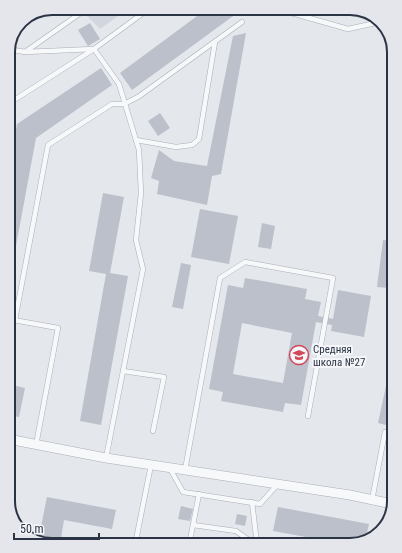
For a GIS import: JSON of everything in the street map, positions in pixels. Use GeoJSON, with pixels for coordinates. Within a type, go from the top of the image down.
{"type":"FeatureCollection","features":[{"type":"Feature","properties":{"kind":"street"},"geometry":{"type":"LineString","coordinates":[[15,440],[106,458],[278,484],[387,503]]}},
{"type":"Feature","properties":{"kind":"lane"},"geometry":{"type":"LineString","coordinates":[[25,52],[78,15]]}},
{"type":"Feature","properties":{"kind":"lane"},"geometry":{"type":"LineString","coordinates":[[15,100],[94,49],[140,15]]}},
{"type":"Feature","properties":{"kind":"lane"},"geometry":{"type":"LineString","coordinates":[[299,15],[348,29],[373,24]]}},
{"type":"Feature","properties":{"kind":"lane"},"geometry":{"type":"LineString","coordinates":[[36,445],[58,328],[15,320],[48,145],[112,104],[124,104],[138,97],[242,22]]}},
{"type":"Feature","properties":{"kind":"lane"},"geometry":{"type":"LineString","coordinates":[[136,140],[176,147],[192,145],[198,138],[215,42]]}},
{"type":"Feature","properties":{"kind":"lane"},"geometry":{"type":"LineString","coordinates":[[15,50],[25,52],[94,49]]}},
{"type":"Feature","properties":{"kind":"lane"},"geometry":{"type":"LineString","coordinates":[[94,49],[119,84],[139,150],[141,193],[136,240],[143,269],[106,458]]}},
{"type":"Feature","properties":{"kind":"lane"},"geometry":{"type":"LineString","coordinates":[[185,470],[220,278],[245,262],[333,278],[308,416]]}},
{"type":"Feature","properties":{"kind":"lane"},"geometry":{"type":"LineString","coordinates":[[123,371],[164,377],[153,431]]}},
{"type":"Feature","properties":{"kind":"lane"},"geometry":{"type":"LineString","coordinates":[[372,500],[385,432]]}},
{"type":"Feature","properties":{"kind":"lane"},"geometry":{"type":"LineString","coordinates":[[136,538],[151,465]]}},
{"type":"Feature","properties":{"kind":"lane"},"geometry":{"type":"LineString","coordinates":[[169,467],[183,492],[260,504],[278,484]]}},
{"type":"Feature","properties":{"kind":"lane"},"geometry":{"type":"LineString","coordinates":[[190,538],[199,494]]}},
{"type":"Feature","properties":{"kind":"lane"},"geometry":{"type":"LineString","coordinates":[[252,502],[259,538]]}},
{"type":"Feature","properties":{"kind":"lane"},"geometry":{"type":"LineString","coordinates":[[193,525],[236,531],[246,538]]}},
{"type":"Feature","properties":{"kind":"shaded area"},"geometry":{"type":"Polygon","coordinates":[[[86,15],[119,15],[100,29],[86,15]]]}},
{"type":"Feature","properties":{"kind":"building"},"geometry":{"type":"Polygon","coordinates":[[[199,15],[235,15],[132,90],[120,73],[199,15]]]}},
{"type":"Feature","properties":{"kind":"building"},"geometry":{"type":"Polygon","coordinates":[[[90,23],[100,39],[88,46],[78,30],[90,23]]]}},
{"type":"Feature","properties":{"kind":"building"},"geometry":{"type":"Polygon","coordinates":[[[246,33],[221,174],[212,176],[207,205],[157,194],[159,181],[151,178],[159,150],[174,161],[207,166],[233,36],[246,33]]]}},
{"type":"Feature","properties":{"kind":"building"},"geometry":{"type":"Polygon","coordinates":[[[101,68],[112,85],[36,138],[15,251],[15,135],[17,124],[101,68]]]}},
{"type":"Feature","properties":{"kind":"building"},"geometry":{"type":"Polygon","coordinates":[[[160,113],[170,128],[158,136],[148,121],[160,113]]]}},
{"type":"Feature","properties":{"kind":"building"},"geometry":{"type":"Polygon","coordinates":[[[103,193],[124,197],[110,273],[128,276],[101,425],[80,421],[106,274],[89,271],[103,193]]]}},
{"type":"Feature","properties":{"kind":"building"},"geometry":{"type":"Polygon","coordinates":[[[200,209],[238,216],[229,264],[191,257],[200,209]]]}},
{"type":"Feature","properties":{"kind":"building"},"geometry":{"type":"Polygon","coordinates":[[[262,223],[275,226],[271,249],[258,247],[262,223]]]}},
{"type":"Feature","properties":{"kind":"building"},"geometry":{"type":"Polygon","coordinates":[[[383,240],[387,240],[387,288],[377,287],[383,240]]]}},
{"type":"Feature","properties":{"kind":"building"},"geometry":{"type":"Polygon","coordinates":[[[181,263],[191,265],[183,309],[172,307],[181,263]]]}},
{"type":"Feature","properties":{"kind":"building","name":"Средняя школа №27"},"geometry":{"type":"Polygon","coordinates":[[[245,278],[307,289],[305,299],[321,302],[318,316],[333,319],[338,290],[371,296],[364,337],[331,331],[332,325],[316,322],[301,405],[285,403],[283,412],[221,401],[223,392],[209,389],[228,285],[243,288],[245,278]],[[242,323],[233,374],[283,383],[292,333],[242,323]]]}},
{"type":"Feature","properties":{"kind":"building"},"geometry":{"type":"Polygon","coordinates":[[[387,381],[387,425],[378,423],[387,381]]]}},
{"type":"Feature","properties":{"kind":"building"},"geometry":{"type":"Polygon","coordinates":[[[15,386],[25,388],[19,417],[15,416],[15,386]]]}},
{"type":"Feature","properties":{"kind":"building"},"geometry":{"type":"Polygon","coordinates":[[[47,497],[116,510],[112,529],[64,520],[61,538],[50,538],[39,536],[47,497]]]}},
{"type":"Feature","properties":{"kind":"building"},"geometry":{"type":"Polygon","coordinates":[[[181,506],[193,509],[190,521],[178,519],[181,506]]]}},
{"type":"Feature","properties":{"kind":"building"},"geometry":{"type":"Polygon","coordinates":[[[278,507],[369,524],[367,534],[355,538],[312,538],[273,531],[278,507]]]}},
{"type":"Feature","properties":{"kind":"building"},"geometry":{"type":"Polygon","coordinates":[[[237,514],[247,516],[245,526],[235,524],[237,514]]]}},
{"type":"Feature","properties":{"kind":"place","name":"Средняя школа №27"},"geometry":{"type":"Point","coordinates":[299,355]}}]}
